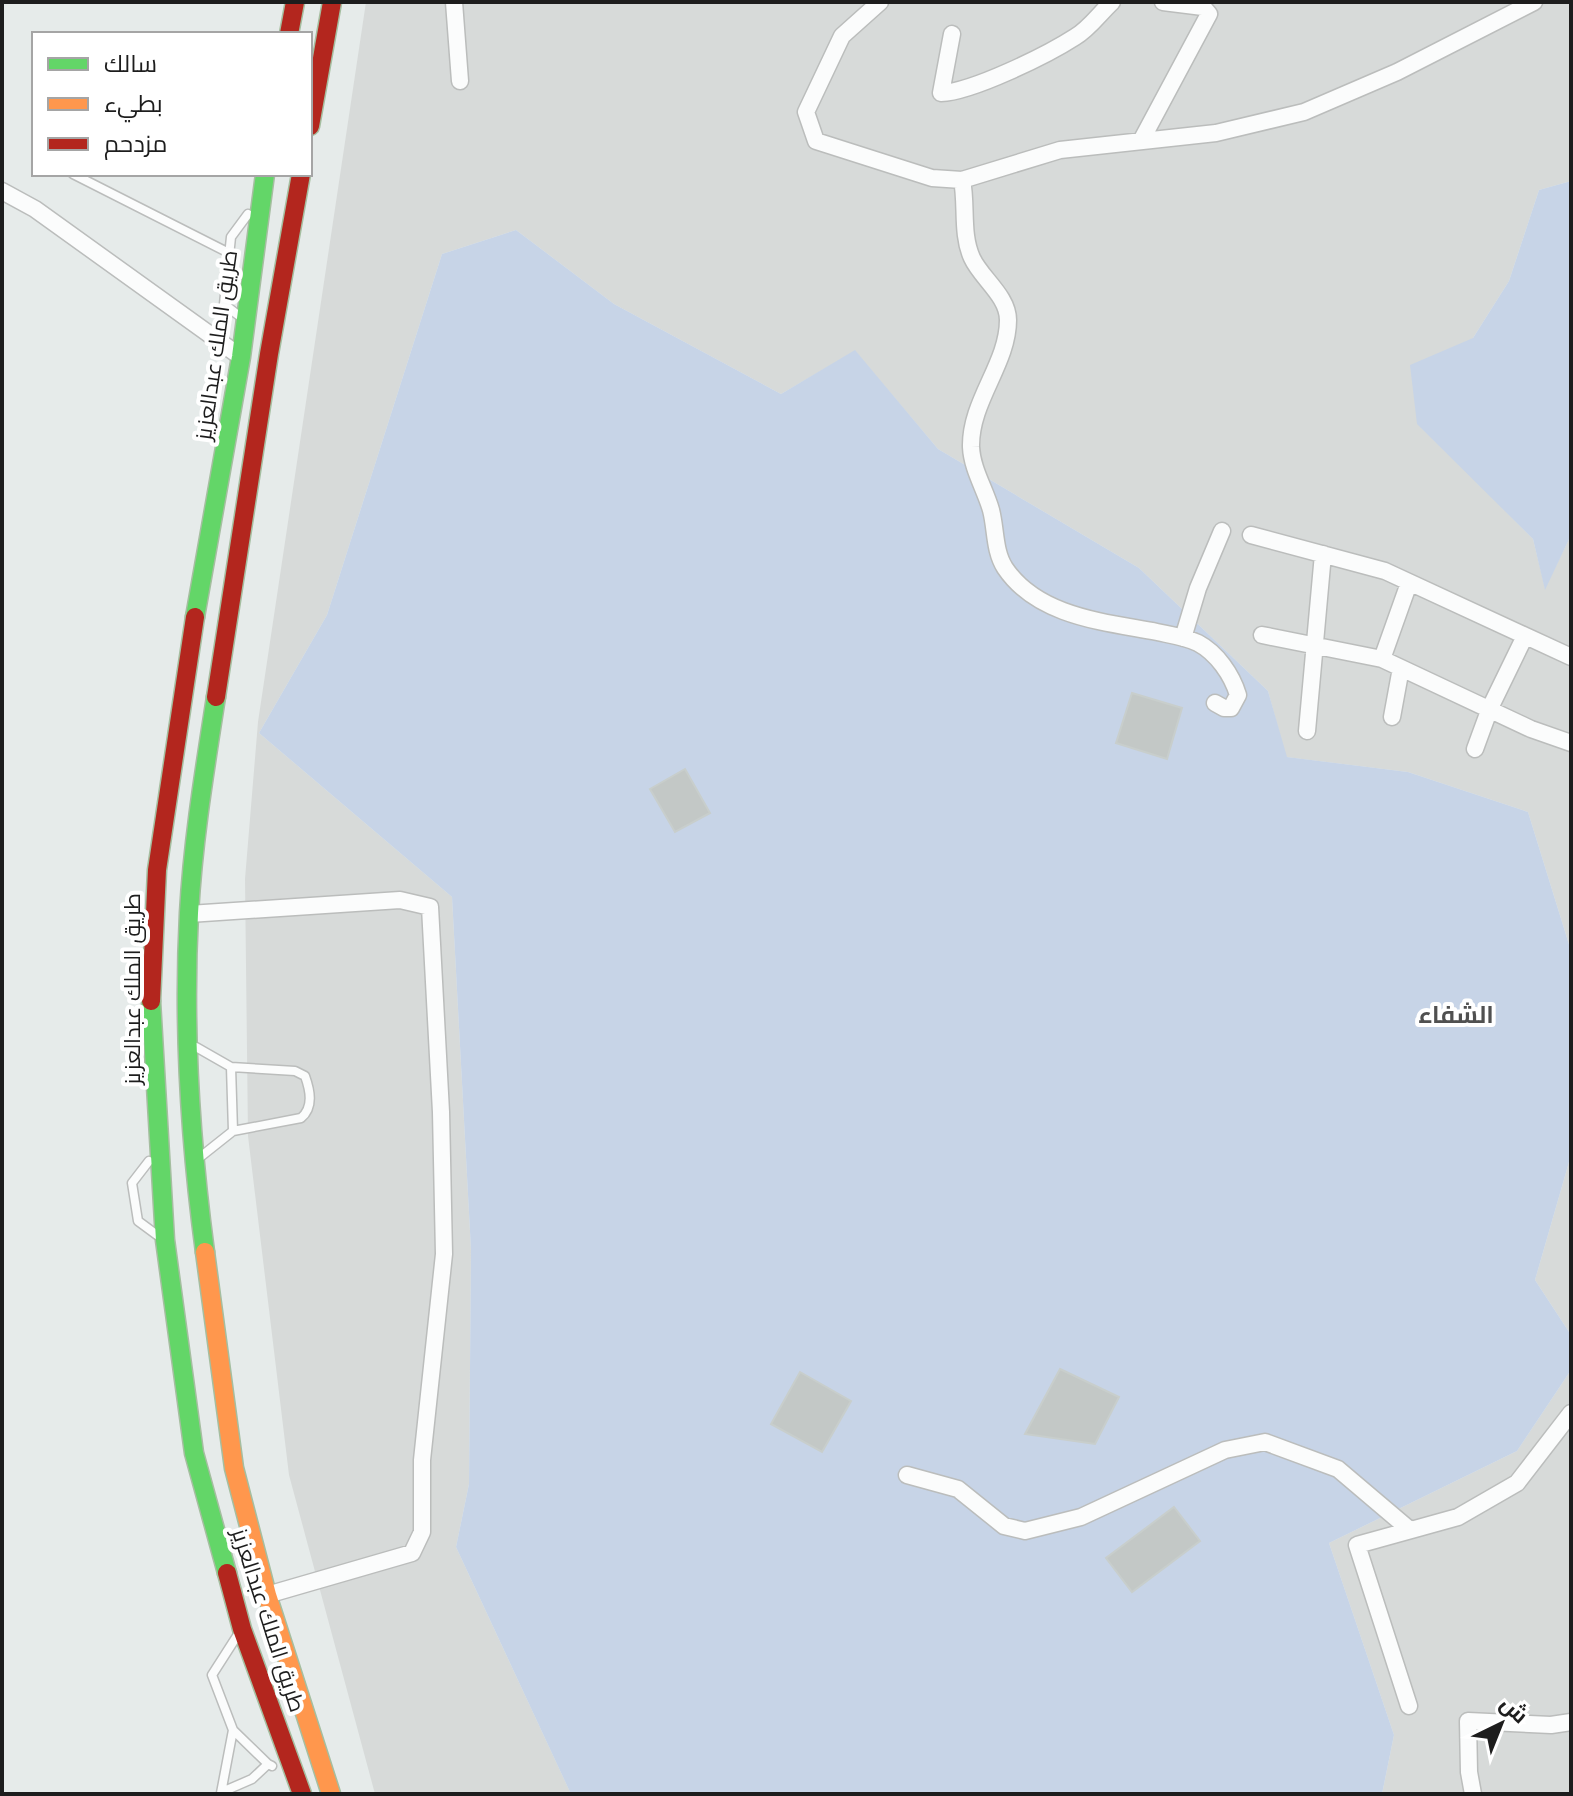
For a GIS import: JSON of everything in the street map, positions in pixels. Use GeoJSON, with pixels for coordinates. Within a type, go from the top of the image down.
{"type":"FeatureCollection","features":[{"type":"Feature","properties":{"kind":"highway"},"geometry":{"type":"LineString","coordinates":[[289,32],[295,2]]}},
{"type":"Feature","properties":{"kind":"highway"},"geometry":{"type":"LineString","coordinates":[[312,115],[332,2]]}},
{"type":"Feature","properties":{"kind":"highway","name":"طريق الملك عبدالعزيز"},"geometry":{"type":"LineString","coordinates":[[265,176],[241,357],[183,683],[157,870],[151,1001],[165,1240],[194,1453],[242,1629],[302,1794]]}},
{"type":"Feature","properties":{"kind":"highway","name":"طريق الملك عبدالعزيز"},"geometry":{"type":"LineString","coordinates":[[301,176],[269,354],[199,804],[189,914],[188,1043],[193,1163],[234,1468],[267,1595],[331,1794]]}},
{"type":"Feature","properties":{"kind":"street"},"geometry":{"type":"LineString","coordinates":[[454,2],[460,81]]}},
{"type":"Feature","properties":{"kind":"street"},"geometry":{"type":"LineString","coordinates":[[880,2],[842,36],[806,112],[816,141],[932,178],[962,180],[1060,150],[1216,133],[1304,112],[1397,72],[1534,2]]}},
{"type":"Feature","properties":{"kind":"street"},"geometry":{"type":"LineString","coordinates":[[952,34],[941,93],[958,93],[1078,36],[1112,2]]}},
{"type":"Feature","properties":{"kind":"street"},"geometry":{"type":"LineString","coordinates":[[1141,141],[1209,14],[1203,7],[1163,2]]}},
{"type":"Feature","properties":{"kind":"street"},"geometry":{"type":"LineString","coordinates":[[962,180],[971,256],[1002,300],[1008,320],[999,358],[977,411],[971,443],[972,456],[990,507],[998,555],[1014,579],[1042,602],[1079,616],[1199,644],[1213,654],[1238,695],[1231,708],[1215,703]]}},
{"type":"Feature","properties":{"kind":"street"},"geometry":{"type":"LineString","coordinates":[[2,191],[35,209],[241,357]]}},
{"type":"Feature","properties":{"kind":"street"},"geometry":{"type":"LineString","coordinates":[[1183,638],[1198,588],[1222,531]]}},
{"type":"Feature","properties":{"kind":"street"},"geometry":{"type":"LineString","coordinates":[[1251,535],[1385,571],[1571,657]]}},
{"type":"Feature","properties":{"kind":"street"},"geometry":{"type":"LineString","coordinates":[[1307,731],[1323,554]]}},
{"type":"Feature","properties":{"kind":"street"},"geometry":{"type":"LineString","coordinates":[[1382,659],[1409,583]]}},
{"type":"Feature","properties":{"kind":"street"},"geometry":{"type":"LineString","coordinates":[[1262,635],[1382,659],[1531,729],[1571,743]]}},
{"type":"Feature","properties":{"kind":"street"},"geometry":{"type":"LineString","coordinates":[[1475,749],[1490,708],[1525,636]]}},
{"type":"Feature","properties":{"kind":"street"},"geometry":{"type":"LineString","coordinates":[[1392,717],[1401,668]]}},
{"type":"Feature","properties":{"kind":"street"},"geometry":{"type":"LineString","coordinates":[[189,914],[400,900],[430,907],[441,1112],[444,1254],[422,1460],[422,1532],[412,1553],[267,1595]]}},
{"type":"Feature","properties":{"kind":"street"},"geometry":{"type":"LineString","coordinates":[[1409,1706],[1357,1545],[1458,1517],[1517,1483],[1571,1413]]}},
{"type":"Feature","properties":{"kind":"street"},"geometry":{"type":"LineString","coordinates":[[907,1475],[958,1489],[1004,1526],[1025,1531],[1081,1517],[1225,1450],[1265,1442],[1338,1469],[1410,1530]]}},
{"type":"Feature","properties":{"kind":"street"},"geometry":{"type":"LineString","coordinates":[[1473,1794],[1469,1772],[1468,1721],[1551,1725],[1571,1722]]}},
{"type":"Feature","properties":{"kind":"lane"},"geometry":{"type":"LineString","coordinates":[[77,176],[229,253]]}},
{"type":"Feature","properties":{"kind":"lane"},"geometry":{"type":"LineString","coordinates":[[245,320],[224,304],[231,237],[261,197]]}},
{"type":"Feature","properties":{"kind":"lane"},"geometry":{"type":"LineString","coordinates":[[188,1043],[231,1067],[295,1071],[305,1076],[310,1103],[307,1113],[301,1118],[233,1131],[193,1163]]}},
{"type":"Feature","properties":{"kind":"lane"},"geometry":{"type":"LineString","coordinates":[[231,1067],[233,1131]]}},
{"type":"Feature","properties":{"kind":"lane"},"geometry":{"type":"LineString","coordinates":[[158,1151],[132,1183],[138,1221],[165,1240]]}},
{"type":"Feature","properties":{"kind":"lane"},"geometry":{"type":"LineString","coordinates":[[242,1629],[212,1675],[233,1730],[268,1764],[296,1774]]}},
{"type":"Feature","properties":{"kind":"lane"},"geometry":{"type":"LineString","coordinates":[[221,1793],[233,1730]]}},
{"type":"Feature","properties":{"kind":"lane"},"geometry":{"type":"LineString","coordinates":[[221,1793],[252,1779],[268,1764]]}},
{"type":"Feature","properties":{"kind":"shaded area"},"geometry":{"type":"Polygon","coordinates":[[[366,2],[1571,2],[1571,181],[1539,190],[1509,281],[1473,338],[1481,486],[1533,539],[1545,588],[1571,535],[1571,951],[1528,812],[1408,772],[1286,757],[1268,691],[1139,568],[938,449],[855,351],[781,394],[614,304],[516,230],[442,254],[327,615],[259,733],[452,897],[471,1250],[469,1484],[456,1547],[571,1794],[375,1794],[289,1475],[248,1136],[245,879],[258,722],[366,2]]]}},
{"type":"Feature","properties":{"kind":"shaded area"},"geometry":{"type":"Polygon","coordinates":[[[1571,181],[1571,535],[1545,590],[1533,539],[1417,424],[1410,365],[1473,338],[1509,281],[1539,190],[1571,181]]]}},
{"type":"Feature","properties":{"kind":"shaded area"},"geometry":{"type":"Polygon","coordinates":[[[516,230],[614,304],[781,394],[855,350],[938,449],[1139,568],[1268,691],[1287,757],[1408,772],[1528,812],[1571,951],[1571,1155],[1535,1280],[1571,1335],[1571,1370],[1517,1451],[1329,1543],[1394,1735],[1382,1794],[570,1792],[456,1547],[469,1484],[471,1250],[452,897],[259,733],[327,615],[442,254],[516,230]]]}},
{"type":"Feature","properties":{"kind":"shaded area"},"geometry":{"type":"Polygon","coordinates":[[[1571,1155],[1571,1335],[1535,1280],[1571,1155]]]}},
{"type":"Feature","properties":{"kind":"shaded area"},"geometry":{"type":"Polygon","coordinates":[[[1571,1370],[1571,1794],[1382,1794],[1394,1735],[1329,1543],[1517,1451],[1571,1370]]]}},
{"type":"Feature","properties":{"kind":"building"},"geometry":{"type":"Polygon","coordinates":[[[1132,693],[1182,708],[1167,759],[1116,743],[1132,693]]]}},
{"type":"Feature","properties":{"kind":"building"},"geometry":{"type":"Polygon","coordinates":[[[685,769],[710,813],[675,832],[650,789],[685,769]]]}},
{"type":"Feature","properties":{"kind":"building"},"geometry":{"type":"Polygon","coordinates":[[[1060,1369],[1119,1397],[1095,1444],[1025,1434],[1060,1369]]]}},
{"type":"Feature","properties":{"kind":"building"},"geometry":{"type":"Polygon","coordinates":[[[800,1372],[851,1401],[822,1452],[771,1424],[800,1372]]]}},
{"type":"Feature","properties":{"kind":"building"},"geometry":{"type":"Polygon","coordinates":[[[1174,1507],[1200,1541],[1132,1592],[1106,1558],[1174,1507]]]}},
{"type":"Feature","properties":{"kind":"traffic: fast"},"geometry":{"type":"LineString","coordinates":[[195,617],[241,357],[265,176]]}},
{"type":"Feature","properties":{"kind":"traffic: fast"},"geometry":{"type":"LineString","coordinates":[[205,1252],[189,1083],[187,955],[193,858],[216,697]]}},
{"type":"Feature","properties":{"kind":"traffic: fast"},"geometry":{"type":"LineString","coordinates":[[151,1001],[165,1240],[194,1453],[227,1573]]}},
{"type":"Feature","properties":{"kind":"traffic: slow"},"geometry":{"type":"LineString","coordinates":[[205,1252],[234,1468],[267,1595],[331,1794]]}},
{"type":"Feature","properties":{"kind":"traffic: jam"},"geometry":{"type":"LineString","coordinates":[[289,32],[295,2]]}},
{"type":"Feature","properties":{"kind":"traffic: jam"},"geometry":{"type":"LineString","coordinates":[[312,115],[332,2]]}},
{"type":"Feature","properties":{"kind":"traffic: jam"},"geometry":{"type":"LineString","coordinates":[[216,697],[269,354],[301,176]]}},
{"type":"Feature","properties":{"kind":"traffic: jam"},"geometry":{"type":"LineString","coordinates":[[151,1001],[157,870],[195,617]]}},
{"type":"Feature","properties":{"kind":"traffic: jam"},"geometry":{"type":"LineString","coordinates":[[227,1573],[242,1629],[302,1794]]}},
{"type":"Feature","properties":{"kind":"district","name":"الشفاء"},"geometry":{"type":"Point","coordinates":[1456,1015]}}]}
